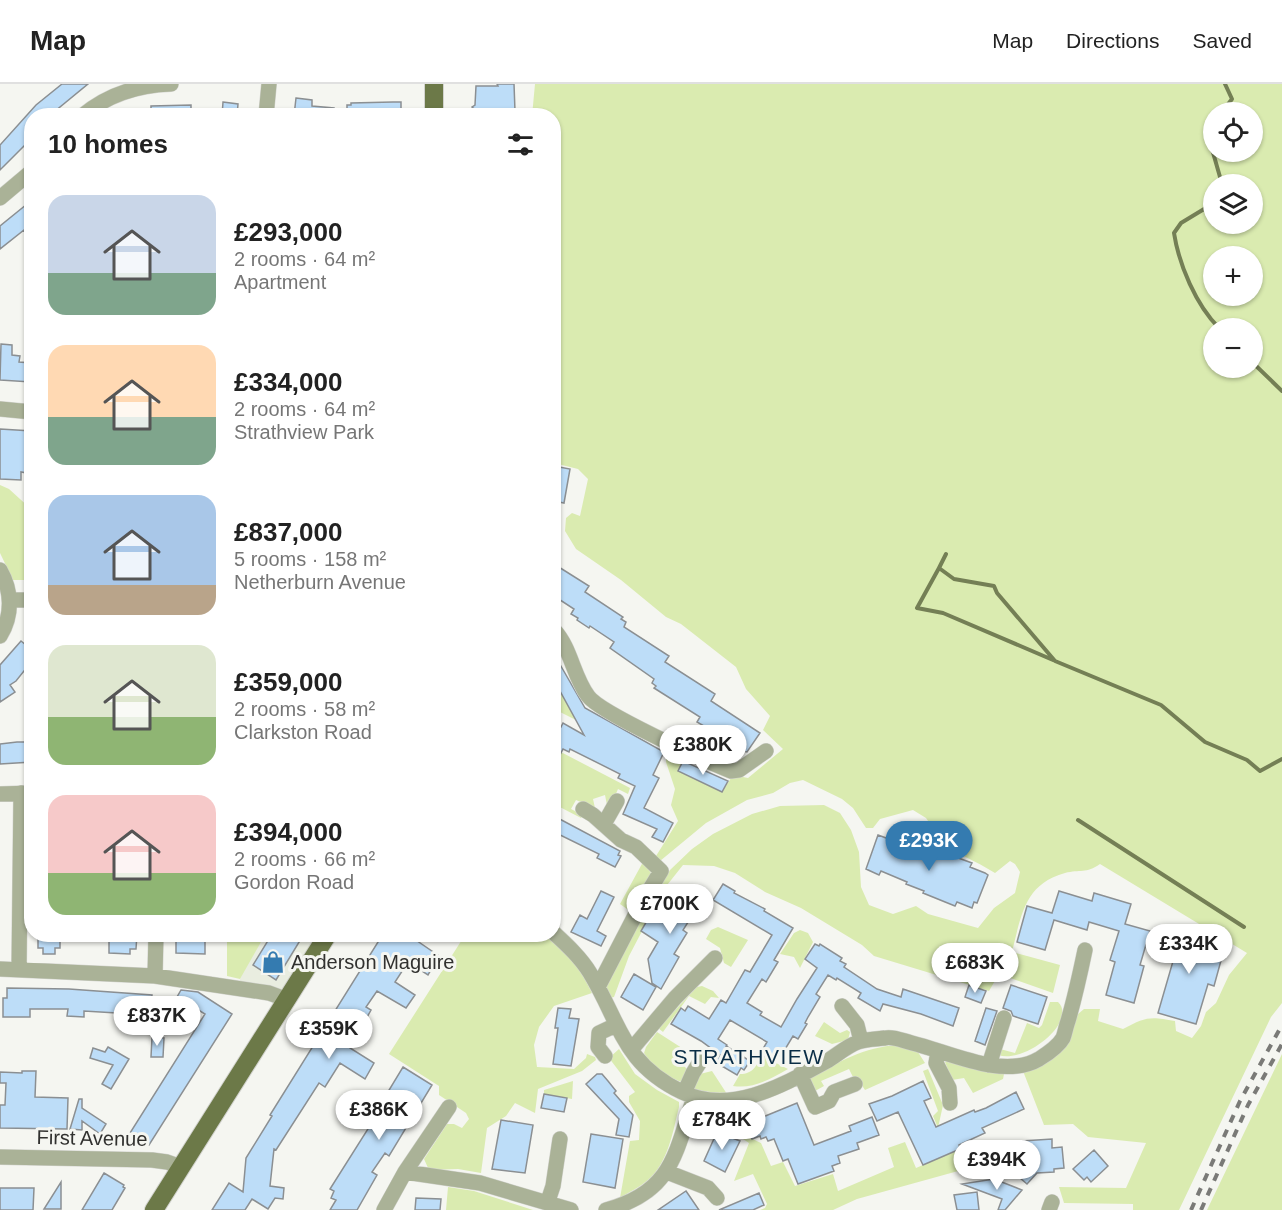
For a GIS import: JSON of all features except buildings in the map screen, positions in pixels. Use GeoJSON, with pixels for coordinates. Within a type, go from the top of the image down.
{"type":"FeatureCollection","features":[{"type":"Feature","properties":{"kind":"main road"},"geometry":{"type":"LineString","coordinates":[[434,84],[434,108]]}},
{"type":"Feature","properties":{"kind":"main road"},"geometry":{"type":"LineString","coordinates":[[154,1210],[323,942]]}},
{"type":"Feature","properties":{"kind":"street"},"geometry":{"type":"LineString","coordinates":[[96,108],[122,93],[140,87],[171,84]]}},
{"type":"Feature","properties":{"kind":"street"},"geometry":{"type":"LineString","coordinates":[[267,108],[269,84]]}},
{"type":"Feature","properties":{"kind":"street"},"geometry":{"type":"LineString","coordinates":[[0,198],[24,178]]}},
{"type":"Feature","properties":{"kind":"street"},"geometry":{"type":"LineString","coordinates":[[0,409],[24,411]]}},
{"type":"Feature","properties":{"kind":"street"},"geometry":{"type":"LineString","coordinates":[[0,570],[6,581],[10,600],[7,624],[0,636]]}},
{"type":"Feature","properties":{"kind":"street"},"geometry":{"type":"LineString","coordinates":[[10,600],[24,600]]}},
{"type":"Feature","properties":{"kind":"street"},"geometry":{"type":"LineString","coordinates":[[561,640],[587,695],[594,703],[640,728],[731,771],[739,770],[766,751]]}},
{"type":"Feature","properties":{"kind":"street"},"geometry":{"type":"LineString","coordinates":[[0,794],[24,793]]}},
{"type":"Feature","properties":{"kind":"street"},"geometry":{"type":"LineString","coordinates":[[604,824],[617,801]]}},
{"type":"Feature","properties":{"kind":"street"},"geometry":{"type":"LineString","coordinates":[[583,809],[621,840],[636,847],[661,871],[622,938],[598,987]]}},
{"type":"Feature","properties":{"kind":"street"},"geometry":{"type":"LineString","coordinates":[[19,969],[24,843]]}},
{"type":"Feature","properties":{"kind":"street"},"geometry":{"type":"LineString","coordinates":[[561,940],[589,970],[616,1025],[631,1050],[649,1072],[689,1095],[717,1100],[738,1099],[761,1093],[861,1041],[889,1037],[989,1065],[1008,1067],[1037,1060],[1063,1038],[1085,950]]}},
{"type":"Feature","properties":{"kind":"street"},"geometry":{"type":"LineString","coordinates":[[155,976],[156,942]]}},
{"type":"Feature","properties":{"kind":"street"},"geometry":{"type":"LineString","coordinates":[[631,1050],[675,998],[715,958]]}},
{"type":"Feature","properties":{"kind":"street"},"geometry":{"type":"LineString","coordinates":[[0,969],[155,976],[269,993],[288,1000]]}},
{"type":"Feature","properties":{"kind":"street"},"geometry":{"type":"LineString","coordinates":[[842,1006],[857,1025],[861,1041]]}},
{"type":"Feature","properties":{"kind":"street"},"geometry":{"type":"LineString","coordinates":[[989,1065],[1004,1018]]}},
{"type":"Feature","properties":{"kind":"street"},"geometry":{"type":"LineString","coordinates":[[605,1056],[598,1047],[600,1033],[616,1025]]}},
{"type":"Feature","properties":{"kind":"street"},"geometry":{"type":"LineString","coordinates":[[939,1051],[936,1063],[949,1088],[950,1103]]}},
{"type":"Feature","properties":{"kind":"street"},"geometry":{"type":"LineString","coordinates":[[606,1210],[640,1197],[667,1172],[675,1157],[693,1073],[703,1057]]}},
{"type":"Feature","properties":{"kind":"street"},"geometry":{"type":"LineString","coordinates":[[800,1074],[815,1107],[829,1101],[834,1092],[855,1084]]}},
{"type":"Feature","properties":{"kind":"street"},"geometry":{"type":"LineString","coordinates":[[384,1210],[405,1172],[450,1113]]}},
{"type":"Feature","properties":{"kind":"street"},"geometry":{"type":"LineString","coordinates":[[547,1204],[553,1186],[560,1139]]}},
{"type":"Feature","properties":{"kind":"street","name":"First Avenue"},"geometry":{"type":"LineString","coordinates":[[0,1157],[152,1160],[167,1161],[181,1167]]}},
{"type":"Feature","properties":{"kind":"street"},"geometry":{"type":"LineString","coordinates":[[405,1172],[480,1183],[571,1210]]}},
{"type":"Feature","properties":{"kind":"street"},"geometry":{"type":"LineString","coordinates":[[667,1172],[708,1188],[717,1198]]}},
{"type":"Feature","properties":{"kind":"shaded area"},"geometry":{"type":"Polygon","coordinates":[[[260,942],[324,942],[288,1000],[239,988],[247,963],[260,942]]]}},
{"type":"Feature","properties":{"kind":"green space"},"geometry":{"type":"Polygon","coordinates":[[[535,84],[1282,84],[1282,1003],[1271,1017],[1179,1210],[1133,1210],[1133,1204],[1064,1203],[1059,1187],[1126,1188],[1146,1143],[1088,1137],[1073,1124],[1044,1125],[1023,1071],[1070,1035],[1078,1014],[1084,1009],[1100,1009],[1098,1021],[1123,1029],[1148,1019],[1159,1018],[1175,1021],[1176,1031],[1192,1038],[1201,1026],[1206,1012],[1216,1003],[1229,975],[1247,953],[1100,864],[1091,869],[1065,873],[1051,878],[1041,885],[1026,904],[1012,952],[1060,965],[1053,993],[999,974],[989,991],[874,956],[862,945],[801,908],[765,892],[735,873],[714,866],[683,865],[656,899],[652,912],[629,956],[614,997],[610,998],[606,994],[607,980],[670,870],[692,849],[713,834],[752,814],[780,806],[824,805],[840,813],[851,830],[859,852],[861,887],[869,905],[893,914],[916,906],[928,914],[978,928],[994,908],[1015,893],[1020,872],[1010,861],[995,873],[951,849],[936,840],[939,837],[926,818],[913,810],[880,819],[873,828],[866,828],[853,808],[842,799],[803,780],[790,783],[773,793],[747,800],[706,823],[660,861],[656,856],[678,821],[671,805],[675,789],[666,762],[666,749],[684,759],[679,771],[722,792],[733,775],[748,778],[783,749],[763,730],[770,716],[746,689],[736,667],[681,624],[666,617],[621,580],[576,549],[565,531],[566,518],[572,513],[580,516],[588,479],[578,469],[561,465],[561,108],[533,108],[535,84]]]}},
{"type":"Feature","properties":{"kind":"green space"},"geometry":{"type":"Polygon","coordinates":[[[0,485],[9,489],[24,503],[24,580],[13,580],[0,553],[0,485]]]}},
{"type":"Feature","properties":{"kind":"green space"},"geometry":{"type":"Polygon","coordinates":[[[561,692],[578,721],[561,712],[561,692]]]}},
{"type":"Feature","properties":{"kind":"green space"},"geometry":{"type":"Polygon","coordinates":[[[561,752],[630,788],[628,794],[618,789],[612,803],[607,805],[605,795],[593,799],[595,808],[576,800],[571,809],[583,815],[581,818],[561,808],[561,752]]]}},
{"type":"Feature","properties":{"kind":"green space"},"geometry":{"type":"Polygon","coordinates":[[[643,862],[651,873],[631,912],[620,904],[643,862]]]}},
{"type":"Feature","properties":{"kind":"green space"},"geometry":{"type":"Polygon","coordinates":[[[718,927],[748,940],[731,967],[724,963],[720,948],[706,939],[711,930],[718,927]]]}},
{"type":"Feature","properties":{"kind":"green space"},"geometry":{"type":"Polygon","coordinates":[[[800,930],[808,933],[813,942],[800,968],[794,957],[780,954],[794,933],[800,930]]]}},
{"type":"Feature","properties":{"kind":"green space"},"geometry":{"type":"Polygon","coordinates":[[[227,942],[261,942],[240,979],[227,976],[227,942]]]}},
{"type":"Feature","properties":{"kind":"green space"},"geometry":{"type":"Polygon","coordinates":[[[461,942],[554,942],[572,961],[592,993],[554,1006],[539,1027],[534,1045],[537,1067],[574,1069],[586,1058],[587,1054],[595,1057],[596,1060],[582,1071],[538,1089],[535,1113],[515,1103],[506,1116],[487,1128],[481,1173],[458,1169],[429,1170],[424,1159],[447,1124],[454,1124],[462,1128],[469,1119],[466,1113],[439,1095],[439,1086],[389,1054],[461,942]]]}},
{"type":"Feature","properties":{"kind":"green space"},"geometry":{"type":"Polygon","coordinates":[[[702,986],[713,991],[719,998],[711,997],[705,1004],[689,996],[663,1032],[658,1028],[697,987],[702,986]]]}},
{"type":"Feature","properties":{"kind":"green space"},"geometry":{"type":"Polygon","coordinates":[[[1050,1002],[1058,1002],[1062,1010],[1061,1020],[1046,1039],[1022,1053],[1009,1056],[998,1055],[1000,1049],[1015,1053],[1027,1023],[1039,1028],[1050,1002]]]}},
{"type":"Feature","properties":{"kind":"green space"},"geometry":{"type":"Polygon","coordinates":[[[824,1022],[840,1033],[847,1030],[850,1032],[848,1040],[832,1044],[815,1036],[824,1022]]]}},
{"type":"Feature","properties":{"kind":"green space"},"geometry":{"type":"Polygon","coordinates":[[[657,1032],[685,1050],[679,1061],[689,1071],[685,1083],[662,1072],[644,1053],[657,1032]]]}},
{"type":"Feature","properties":{"kind":"green space"},"geometry":{"type":"Polygon","coordinates":[[[898,1045],[916,1049],[925,1063],[865,1090],[859,1081],[854,1079],[849,1069],[821,1081],[824,1086],[815,1091],[809,1078],[863,1052],[898,1045]]]}},
{"type":"Feature","properties":{"kind":"green space"},"geometry":{"type":"Polygon","coordinates":[[[619,1049],[635,1074],[679,1102],[672,1136],[660,1165],[648,1180],[620,1198],[630,1141],[639,1140],[640,1121],[629,1102],[629,1096],[635,1092],[609,1058],[619,1049]]]}},
{"type":"Feature","properties":{"kind":"green space"},"geometry":{"type":"Polygon","coordinates":[[[1282,1054],[1282,1210],[1207,1210],[1282,1054]]]}},
{"type":"Feature","properties":{"kind":"green space"},"geometry":{"type":"Polygon","coordinates":[[[762,1056],[788,1069],[755,1085],[733,1086],[740,1074],[751,1071],[762,1056]]]}},
{"type":"Feature","properties":{"kind":"green space"},"geometry":{"type":"Polygon","coordinates":[[[948,1059],[1004,1074],[1003,1079],[973,1093],[964,1078],[952,1080],[945,1062],[948,1059]]]}},
{"type":"Feature","properties":{"kind":"green space"},"geometry":{"type":"Polygon","coordinates":[[[928,1069],[943,1105],[938,1128],[933,1116],[938,1111],[923,1071],[928,1069]]]}},
{"type":"Feature","properties":{"kind":"green space"},"geometry":{"type":"Polygon","coordinates":[[[712,1071],[727,1094],[694,1090],[691,1085],[696,1075],[712,1071]]]}},
{"type":"Feature","properties":{"kind":"green space"},"geometry":{"type":"Polygon","coordinates":[[[573,1081],[572,1099],[544,1094],[544,1090],[573,1081]]]}},
{"type":"Feature","properties":{"kind":"green space"},"geometry":{"type":"Polygon","coordinates":[[[725,1111],[731,1111],[743,1130],[761,1143],[771,1166],[783,1162],[795,1186],[833,1174],[838,1191],[894,1167],[888,1148],[905,1142],[916,1168],[960,1149],[969,1168],[857,1199],[833,1210],[760,1210],[767,1204],[753,1174],[734,1181],[749,1143],[734,1133],[723,1121],[725,1111]]]}},
{"type":"Feature","properties":{"kind":"green space"},"geometry":{"type":"Polygon","coordinates":[[[448,1187],[474,1191],[533,1210],[446,1210],[448,1187]]]}},
{"type":"Feature","properties":{"kind":"waterway"},"geometry":{"type":"LineString","coordinates":[[1225,84],[1232,99],[1230,102]]}},
{"type":"Feature","properties":{"kind":"waterway"},"geometry":{"type":"LineString","coordinates":[[1216,162],[1219,174]]}},
{"type":"Feature","properties":{"kind":"waterway"},"geometry":{"type":"LineString","coordinates":[[1203,210],[1181,223],[1174,233],[1190,284],[1210,318]]}},
{"type":"Feature","properties":{"kind":"waterway"},"geometry":{"type":"LineString","coordinates":[[1263,373],[1282,391]]}},
{"type":"Feature","properties":{"kind":"waterway"},"geometry":{"type":"LineString","coordinates":[[946,554],[939,568],[954,579],[994,586],[997,593],[1055,661],[1161,705],[1205,742],[1247,760],[1260,771],[1282,759]]}},
{"type":"Feature","properties":{"kind":"waterway"},"geometry":{"type":"LineString","coordinates":[[939,568],[917,608],[943,613],[1053,660]]}},
{"type":"Feature","properties":{"kind":"waterway"},"geometry":{"type":"LineString","coordinates":[[1078,820],[1244,927]]}},
{"type":"Feature","properties":{"kind":"railway"},"geometry":{"type":"LineString","coordinates":[[1191,1210],[1240,1101],[1282,1025]]}},
{"type":"Feature","properties":{"kind":"railway"},"geometry":{"type":"LineString","coordinates":[[1201,1210],[1248,1105],[1282,1044]]}},
{"type":"Feature","properties":{"kind":"place","name":"Anderson Maguire"},"geometry":{"type":"Point","coordinates":[273,962]}},
{"type":"Feature","properties":{"kind":"district","name":"STRATHVIEW"},"geometry":{"type":"Point","coordinates":[749,1057]}}]}
